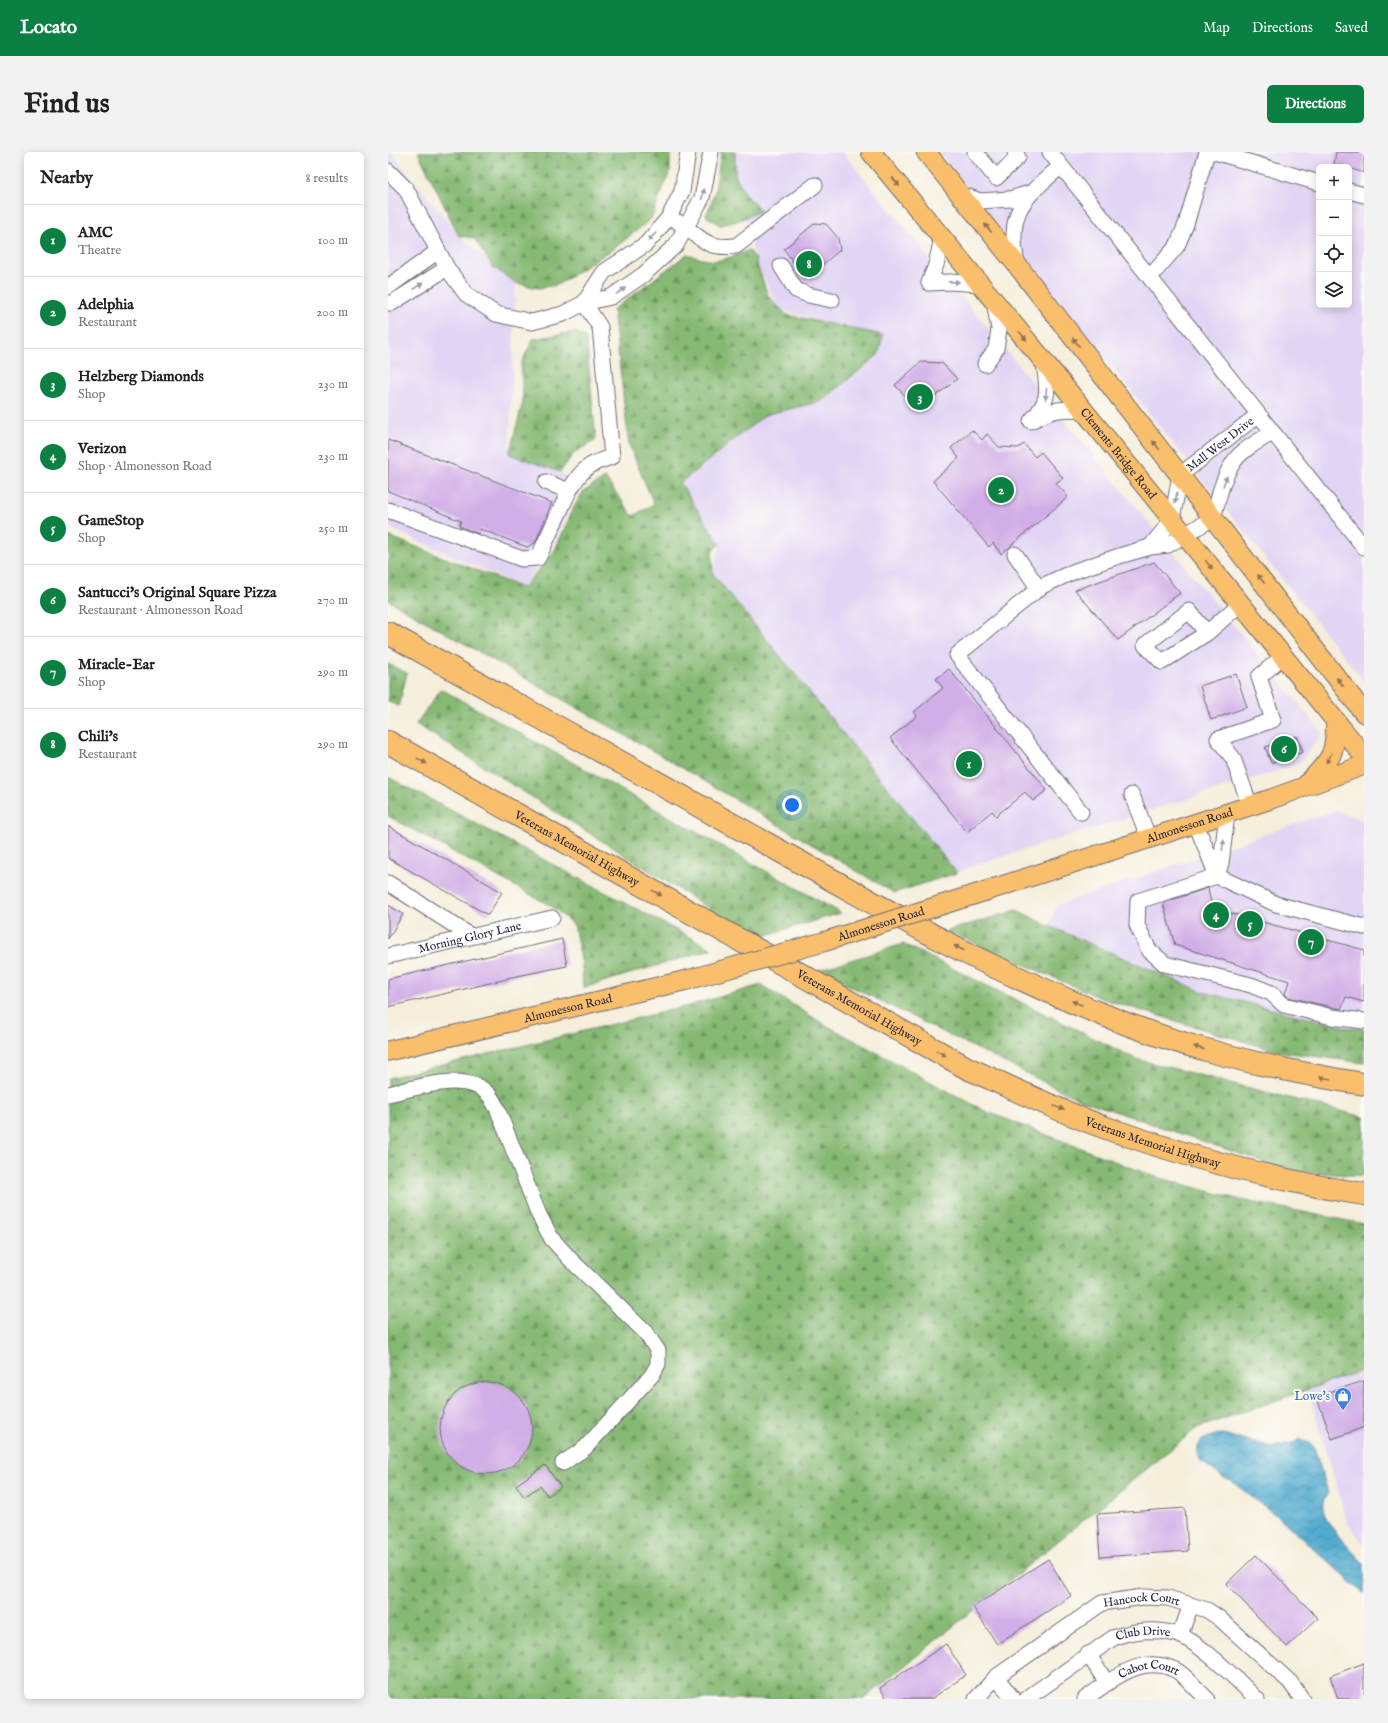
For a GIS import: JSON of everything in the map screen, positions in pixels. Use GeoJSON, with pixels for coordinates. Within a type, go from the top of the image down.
{"type":"FeatureCollection","features":[{"type":"Feature","properties":{"kind":"highway"},"geometry":{"type":"LineString","coordinates":[[388,633],[577,736],[663,786],[867,899],[997,968],[1120,1021],[1209,1051],[1323,1078],[1364,1084]]}},
{"type":"Feature","properties":{"kind":"highway","name":"Veterans Memorial Highway"},"geometry":{"type":"LineString","coordinates":[[388,742],[967,1068],[1110,1130],[1150,1143],[1216,1163],[1279,1178],[1364,1194]]}},
{"type":"Feature","properties":{"kind":"main road","name":"Clements Bridge Road"},"geometry":{"type":"LineString","coordinates":[[871,152],[1044,362],[1364,756]]}},
{"type":"Feature","properties":{"kind":"main road"},"geometry":{"type":"LineString","coordinates":[[911,152],[961,194]]}},
{"type":"Feature","properties":{"kind":"main road"},"geometry":{"type":"LineString","coordinates":[[926,152],[1017,265],[1364,713]]}},
{"type":"Feature","properties":{"kind":"main road"},"geometry":{"type":"LineString","coordinates":[[1304,787],[1330,760],[1335,743],[1336,721]]}},
{"type":"Feature","properties":{"kind":"main road","name":"Almonesson Road"},"geometry":{"type":"LineString","coordinates":[[388,1051],[687,980],[823,942],[1227,814],[1364,765]]}},
{"type":"Feature","properties":{"kind":"street"},"geometry":{"type":"LineString","coordinates":[[584,303],[604,272],[646,244],[669,217],[682,191],[688,152]]}},
{"type":"Feature","properties":{"kind":"street"},"geometry":{"type":"LineString","coordinates":[[388,171],[406,189],[447,268],[466,294],[496,314],[532,322],[563,314],[584,303],[611,297],[643,275],[676,245],[702,198],[711,152]]}},
{"type":"Feature","properties":{"kind":"street"},"geometry":{"type":"LineString","coordinates":[[975,152],[996,178],[1018,157],[1015,152]]}},
{"type":"Feature","properties":{"kind":"street"},"geometry":{"type":"LineString","coordinates":[[1050,152],[1364,547]]}},
{"type":"Feature","properties":{"kind":"street"},"geometry":{"type":"LineString","coordinates":[[1150,277],[1177,246],[1186,224],[1207,152]]}},
{"type":"Feature","properties":{"kind":"street"},"geometry":{"type":"LineString","coordinates":[[1215,152],[1316,182]]}},
{"type":"Feature","properties":{"kind":"street"},"geometry":{"type":"LineString","coordinates":[[1017,265],[1013,243],[1014,226],[1018,214],[1030,193],[1061,166]]}},
{"type":"Feature","properties":{"kind":"street"},"geometry":{"type":"LineString","coordinates":[[669,217],[686,227],[708,244],[722,247],[736,246],[815,185]]}},
{"type":"Feature","properties":{"kind":"street"},"geometry":{"type":"LineString","coordinates":[[1352,192],[1364,196]]}},
{"type":"Feature","properties":{"kind":"street"},"geometry":{"type":"LineString","coordinates":[[961,194],[980,201],[1010,199],[1030,193]]}},
{"type":"Feature","properties":{"kind":"street"},"geometry":{"type":"LineString","coordinates":[[942,238],[936,266],[929,283],[950,282],[980,284]]}},
{"type":"Feature","properties":{"kind":"street"},"geometry":{"type":"LineString","coordinates":[[388,287],[438,251]]}},
{"type":"Feature","properties":{"kind":"street"},"geometry":{"type":"LineString","coordinates":[[782,266],[796,290],[808,295],[832,300]]}},
{"type":"Feature","properties":{"kind":"street"},"geometry":{"type":"LineString","coordinates":[[388,303],[392,303],[447,268]]}},
{"type":"Feature","properties":{"kind":"street"},"geometry":{"type":"LineString","coordinates":[[985,364],[996,349],[999,329],[994,301]]}},
{"type":"Feature","properties":{"kind":"street"},"geometry":{"type":"LineString","coordinates":[[388,510],[522,559],[538,558],[577,477],[595,462],[612,457],[600,328],[584,303]]}},
{"type":"Feature","properties":{"kind":"street"},"geometry":{"type":"LineString","coordinates":[[1044,362],[1047,394],[1044,405],[1031,421],[1044,414],[1062,408],[1083,410]]}},
{"type":"Feature","properties":{"kind":"street","name":"Mall West Drive"},"geometry":{"type":"LineString","coordinates":[[1172,520],[1180,475],[1258,415]]}},
{"type":"Feature","properties":{"kind":"street","name":"Mall West Drive"},"geometry":{"type":"LineString","coordinates":[[1213,518],[1225,478],[1233,462],[1244,452],[1272,433]]}},
{"type":"Feature","properties":{"kind":"street"},"geometry":{"type":"LineString","coordinates":[[546,482],[569,491]]}},
{"type":"Feature","properties":{"kind":"street"},"geometry":{"type":"LineString","coordinates":[[1081,812],[957,655],[1042,586],[1075,571],[1150,547],[1168,545],[1213,518]]}},
{"type":"Feature","properties":{"kind":"street"},"geometry":{"type":"LineString","coordinates":[[1150,547],[1172,520]]}},
{"type":"Feature","properties":{"kind":"street"},"geometry":{"type":"LineString","coordinates":[[1015,554],[1039,589]]}},
{"type":"Feature","properties":{"kind":"street"},"geometry":{"type":"LineString","coordinates":[[1207,633],[1240,604]]}},
{"type":"Feature","properties":{"kind":"street"},"geometry":{"type":"LineString","coordinates":[[1250,806],[1233,758],[1218,739],[1273,720],[1260,677],[1283,656]]}},
{"type":"Feature","properties":{"kind":"street"},"geometry":{"type":"LineString","coordinates":[[1132,795],[1150,839]]}},
{"type":"Feature","properties":{"kind":"street"},"geometry":{"type":"LineString","coordinates":[[1218,876],[1227,814]]}},
{"type":"Feature","properties":{"kind":"street"},"geometry":{"type":"LineString","coordinates":[[1196,824],[1218,876],[1276,904],[1364,927]]}},
{"type":"Feature","properties":{"kind":"street"},"geometry":{"type":"LineString","coordinates":[[1218,876],[1138,901],[1137,925],[1149,950],[1165,964],[1250,985],[1271,994],[1284,1005],[1332,1017],[1364,1021]]}},
{"type":"Feature","properties":{"kind":"street"},"geometry":{"type":"LineString","coordinates":[[388,883],[471,936]]}},
{"type":"Feature","properties":{"kind":"street","name":"Morning Glory Lane"},"geometry":{"type":"LineString","coordinates":[[388,956],[552,918]]}},
{"type":"Feature","properties":{"kind":"street"},"geometry":{"type":"LineString","coordinates":[[388,1094],[433,1084],[459,1081],[472,1084],[489,1094],[497,1108],[539,1215],[552,1239],[570,1259],[646,1333],[658,1350],[658,1364],[652,1375],[585,1448],[563,1463]]}},
{"type":"Feature","properties":{"kind":"street","name":"Hancock Court"},"geometry":{"type":"LineString","coordinates":[[976,1699],[996,1677],[1102,1603],[1143,1596],[1168,1598],[1207,1610],[1220,1618],[1290,1682],[1302,1699]]}},
{"type":"Feature","properties":{"kind":"street"},"geometry":{"type":"LineString","coordinates":[[1180,1635],[1191,1605]]}},
{"type":"Feature","properties":{"kind":"street","name":"Club Drive"},"geometry":{"type":"LineString","coordinates":[[1026,1699],[1088,1654],[1113,1638],[1129,1633],[1156,1631],[1180,1635],[1192,1643],[1216,1661],[1257,1699]]}},
{"type":"Feature","properties":{"kind":"street","name":"Cabot Court"},"geometry":{"type":"LineString","coordinates":[[1088,1654],[1107,1683]]}},
{"type":"Feature","properties":{"kind":"street","name":"Cabot Court"},"geometry":{"type":"LineString","coordinates":[[1085,1699],[1116,1676],[1138,1667],[1154,1665],[1166,1666],[1176,1670],[1207,1699]]}},
{"type":"Feature","properties":{"kind":"street"},"geometry":{"type":"LineString","coordinates":[[996,1677],[1013,1699]]}},
{"type":"Feature","properties":{"kind":"shaded area"},"geometry":{"type":"Polygon","coordinates":[[[388,152],[391,152],[459,236],[516,283],[509,453],[560,472],[579,488],[554,542],[523,588],[388,527],[388,152]]]}},
{"type":"Feature","properties":{"kind":"shaded area"},"geometry":{"type":"Polygon","coordinates":[[[735,152],[842,152],[1323,733],[1299,764],[972,866],[957,873],[713,574],[720,544],[680,483],[765,415],[822,401],[878,355],[883,336],[823,322],[778,309],[755,258],[735,175],[735,152]]]}},
{"type":"Feature","properties":{"kind":"shaded area"},"geometry":{"type":"Polygon","coordinates":[[[939,152],[1364,152],[1364,681],[939,152]]]}},
{"type":"Feature","properties":{"kind":"shaded area"},"geometry":{"type":"Polygon","coordinates":[[[1336,810],[1364,821],[1364,1029],[1349,1028],[1203,992],[1049,926],[1058,905],[1336,810]]]}},
{"type":"Feature","properties":{"kind":"shaded area"},"geometry":{"type":"Polygon","coordinates":[[[1364,1370],[1364,1544],[1347,1522],[1308,1389],[1364,1370]]]}},
{"type":"Feature","properties":{"kind":"green space"},"geometry":{"type":"Polygon","coordinates":[[[418,152],[670,152],[670,171],[651,219],[616,247],[557,285],[538,288],[516,283],[493,267],[474,238],[459,236],[418,152]]]}},
{"type":"Feature","properties":{"kind":"green space"},"geometry":{"type":"Polygon","coordinates":[[[721,152],[735,152],[735,175],[745,194],[761,211],[734,222],[720,225],[706,216],[715,192],[721,152]]]}},
{"type":"Feature","properties":{"kind":"green space"},"geometry":{"type":"Polygon","coordinates":[[[749,250],[755,258],[768,296],[787,315],[883,335],[878,355],[822,401],[765,415],[680,483],[720,544],[712,550],[713,574],[957,873],[894,893],[667,759],[388,600],[388,536],[523,588],[555,550],[575,505],[583,492],[605,478],[633,516],[654,504],[629,445],[613,310],[687,254],[705,260],[718,260],[749,250]]]}},
{"type":"Feature","properties":{"kind":"green space"},"geometry":{"type":"Polygon","coordinates":[[[575,332],[586,338],[596,440],[575,452],[560,472],[509,454],[523,402],[521,364],[533,339],[575,332]]]}},
{"type":"Feature","properties":{"kind":"green space"},"geometry":{"type":"Polygon","coordinates":[[[388,664],[407,673],[399,706],[388,702],[388,664]]]}},
{"type":"Feature","properties":{"kind":"green space"},"geometry":{"type":"Polygon","coordinates":[[[441,689],[841,913],[756,938],[416,724],[441,689]]]}},
{"type":"Feature","properties":{"kind":"green space"},"geometry":{"type":"Polygon","coordinates":[[[388,777],[712,949],[583,988],[582,965],[574,925],[551,906],[388,816],[388,777]]]}},
{"type":"Feature","properties":{"kind":"green space"},"geometry":{"type":"Polygon","coordinates":[[[1017,910],[1049,926],[1203,992],[1349,1028],[1364,1029],[1364,1063],[1276,1051],[1103,999],[947,931],[1017,910]]]}},
{"type":"Feature","properties":{"kind":"green space"},"geometry":{"type":"Polygon","coordinates":[[[903,944],[1136,1059],[1364,1117],[1364,1176],[1290,1171],[1076,1098],[818,970],[903,944]]]}},
{"type":"Feature","properties":{"kind":"green space"},"geometry":{"type":"Polygon","coordinates":[[[761,985],[822,1023],[985,1111],[1153,1176],[1241,1200],[1364,1224],[1364,1370],[1197,1428],[864,1699],[388,1699],[388,1078],[684,1007],[761,985]]]}},
{"type":"Feature","properties":{"kind":"water"},"geometry":{"type":"Polygon","coordinates":[[[1217,1434],[1273,1447],[1296,1442],[1298,1439],[1310,1443],[1314,1447],[1328,1492],[1323,1502],[1323,1510],[1338,1535],[1364,1564],[1364,1594],[1282,1520],[1235,1484],[1221,1476],[1200,1460],[1197,1452],[1202,1440],[1217,1434]]]}},
{"type":"Feature","properties":{"kind":"building"},"geometry":{"type":"Polygon","coordinates":[[[1336,152],[1364,152],[1364,173],[1352,169],[1352,164],[1334,164],[1336,152]]]}},
{"type":"Feature","properties":{"kind":"building"},"geometry":{"type":"Polygon","coordinates":[[[815,223],[826,224],[838,238],[840,250],[805,279],[784,249],[815,223]]]}},
{"type":"Feature","properties":{"kind":"building"},"geometry":{"type":"Polygon","coordinates":[[[921,362],[942,363],[957,379],[918,410],[895,385],[921,362]]]}},
{"type":"Feature","properties":{"kind":"building"},"geometry":{"type":"Polygon","coordinates":[[[972,430],[982,440],[987,434],[999,447],[1018,448],[1024,444],[1035,457],[1041,452],[1063,478],[1056,483],[1068,497],[1001,554],[993,543],[989,547],[933,481],[959,458],[951,448],[972,430]]]}},
{"type":"Feature","properties":{"kind":"building"},"geometry":{"type":"Polygon","coordinates":[[[388,440],[552,503],[535,543],[527,547],[480,529],[479,534],[459,526],[461,521],[388,491],[388,440]]]}},
{"type":"Feature","properties":{"kind":"building"},"geometry":{"type":"Polygon","coordinates":[[[1154,562],[1180,593],[1118,640],[1075,590],[1154,562]]]}},
{"type":"Feature","properties":{"kind":"building"},"geometry":{"type":"Polygon","coordinates":[[[949,669],[1047,790],[1033,801],[1025,792],[996,816],[992,811],[967,832],[890,738],[917,716],[914,712],[943,688],[936,679],[949,669]]]}},
{"type":"Feature","properties":{"kind":"building"},"geometry":{"type":"Polygon","coordinates":[[[1236,674],[1247,707],[1211,720],[1200,686],[1236,674]]]}},
{"type":"Feature","properties":{"kind":"building"},"geometry":{"type":"Polygon","coordinates":[[[1297,736],[1303,752],[1271,763],[1265,747],[1297,736]]]}},
{"type":"Feature","properties":{"kind":"building"},"geometry":{"type":"Polygon","coordinates":[[[388,826],[502,892],[488,915],[388,858],[388,826]]]}},
{"type":"Feature","properties":{"kind":"building"},"geometry":{"type":"Polygon","coordinates":[[[1208,888],[1212,908],[1364,950],[1364,1002],[1346,997],[1341,1009],[1288,997],[1285,994],[1289,981],[1175,945],[1163,903],[1208,888]]]}},
{"type":"Feature","properties":{"kind":"building"},"geometry":{"type":"Polygon","coordinates":[[[388,905],[403,914],[388,939],[388,905]]]}},
{"type":"Feature","properties":{"kind":"building"},"geometry":{"type":"Polygon","coordinates":[[[562,939],[567,966],[507,978],[388,1007],[388,979],[562,939]]]}},
{"type":"Feature","properties":{"kind":"building","name":"Lowe's"},"geometry":{"type":"Polygon","coordinates":[[[1364,1381],[1364,1427],[1332,1439],[1316,1396],[1364,1381]]]}},
{"type":"Feature","properties":{"kind":"building"},"geometry":{"type":"Polygon","coordinates":[[[486,1382],[495,1383],[512,1390],[524,1402],[531,1419],[531,1437],[524,1454],[512,1466],[495,1473],[486,1474],[477,1473],[460,1466],[448,1454],[441,1437],[440,1428],[441,1419],[448,1402],[460,1390],[477,1383],[486,1382]]]}},
{"type":"Feature","properties":{"kind":"building"},"geometry":{"type":"Polygon","coordinates":[[[545,1465],[561,1487],[548,1496],[540,1486],[524,1497],[516,1485],[545,1465]]]}},
{"type":"Feature","properties":{"kind":"building"},"geometry":{"type":"Polygon","coordinates":[[[1185,1508],[1188,1551],[1100,1557],[1097,1514],[1185,1508]]]}},
{"type":"Feature","properties":{"kind":"building"},"geometry":{"type":"Polygon","coordinates":[[[1256,1555],[1318,1618],[1287,1647],[1226,1584],[1256,1555]]]}},
{"type":"Feature","properties":{"kind":"building"},"geometry":{"type":"Polygon","coordinates":[[[1048,1559],[1071,1596],[997,1644],[973,1607],[1048,1559]]]}},
{"type":"Feature","properties":{"kind":"building"},"geometry":{"type":"Polygon","coordinates":[[[946,1644],[966,1675],[931,1699],[887,1699],[880,1688],[946,1644]]]}},
{"type":"Feature","properties":{"kind":"building"},"geometry":{"type":"Polygon","coordinates":[[[1364,1663],[1364,1699],[1338,1699],[1330,1676],[1364,1663]]]}},
{"type":"Feature","properties":{"kind":"place","name":"Chili's"},"geometry":{"type":"Point","coordinates":[809,264]}},
{"type":"Feature","properties":{"kind":"place","name":"Helzberg Diamonds"},"geometry":{"type":"Point","coordinates":[920,397]}},
{"type":"Feature","properties":{"kind":"place","name":"Adelphia"},"geometry":{"type":"Point","coordinates":[1001,490]}},
{"type":"Feature","properties":{"kind":"place","name":"Santucci's Original Square Pizza"},"geometry":{"type":"Point","coordinates":[1284,749]}},
{"type":"Feature","properties":{"kind":"place","name":"AMC"},"geometry":{"type":"Point","coordinates":[969,764]}},
{"type":"Feature","properties":{"kind":"place","name":"Verizon"},"geometry":{"type":"Point","coordinates":[1216,915]}},
{"type":"Feature","properties":{"kind":"place","name":"GameStop"},"geometry":{"type":"Point","coordinates":[1250,924]}},
{"type":"Feature","properties":{"kind":"place","name":"Miracle-Ear"},"geometry":{"type":"Point","coordinates":[1311,942]}},
{"type":"Feature","properties":{"kind":"place","name":"Lowe's"},"geometry":{"type":"Point","coordinates":[1343,1411]}}]}
